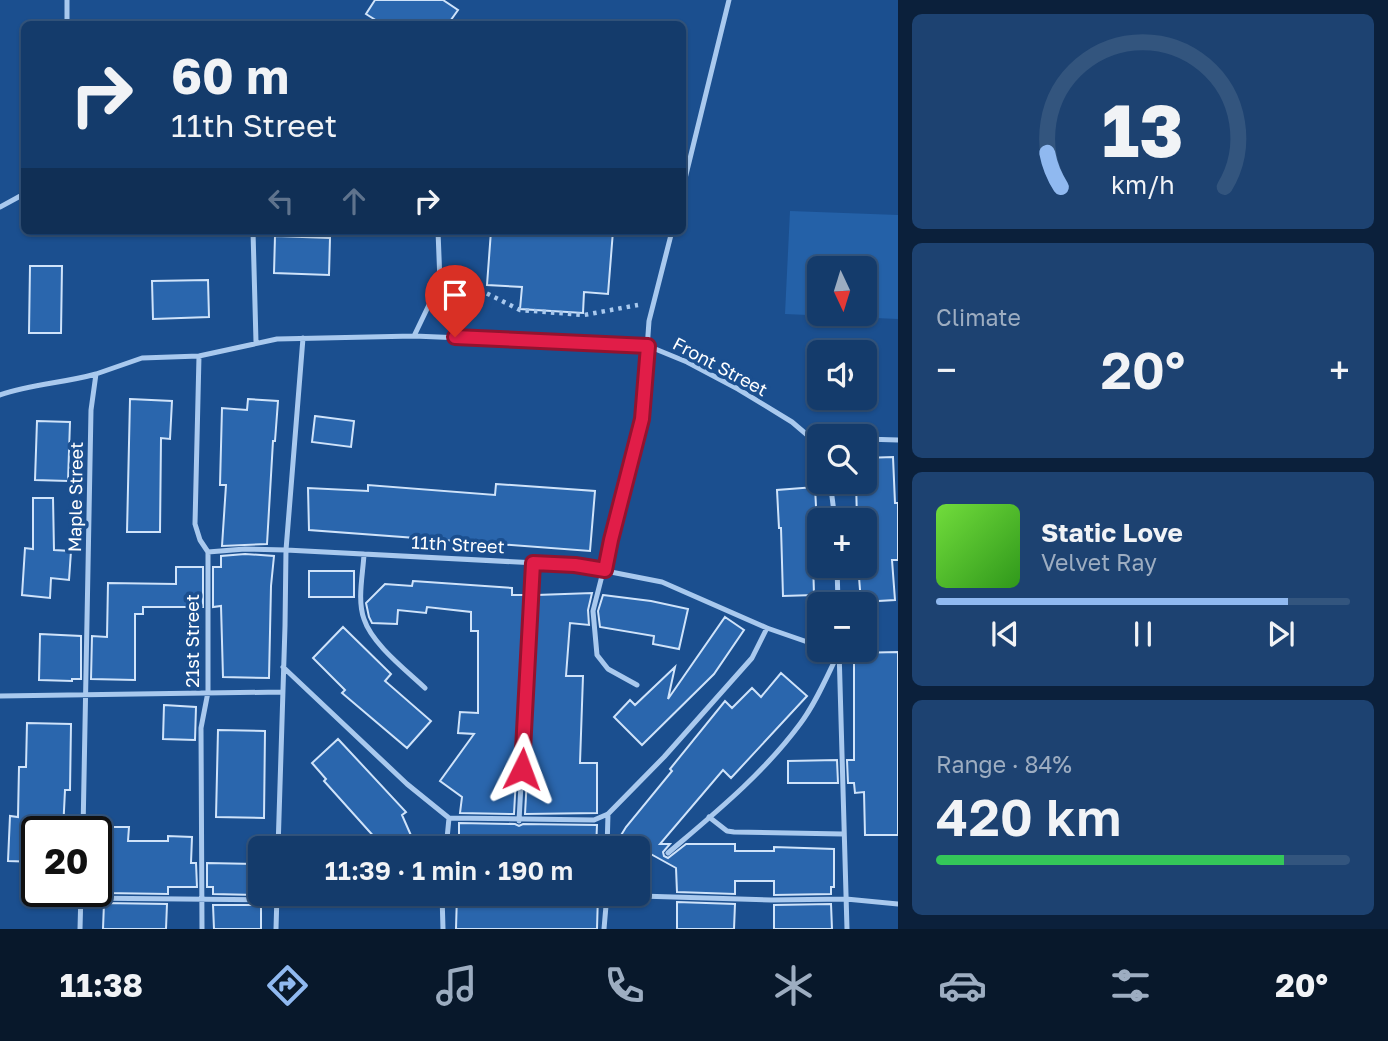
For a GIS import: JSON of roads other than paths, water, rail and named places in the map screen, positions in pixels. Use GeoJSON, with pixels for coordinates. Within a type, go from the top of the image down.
{"type":"FeatureCollection","features":[{"type":"Feature","properties":{"kind":"lane"},"geometry":{"type":"LineString","coordinates":[[67,0],[67,21]]}},
{"type":"Feature","properties":{"kind":"lane"},"geometry":{"type":"LineString","coordinates":[[686,175],[729,0]]}},
{"type":"Feature","properties":{"kind":"lane"},"geometry":{"type":"LineString","coordinates":[[0,207],[21,196]]}},
{"type":"Feature","properties":{"kind":"lane"},"geometry":{"type":"LineString","coordinates":[[253,235],[256,342]]}},
{"type":"Feature","properties":{"kind":"lane"},"geometry":{"type":"LineString","coordinates":[[438,235],[440,282],[455,337]]}},
{"type":"Feature","properties":{"kind":"lane"},"geometry":{"type":"LineString","coordinates":[[638,685],[608,669],[597,655],[593,611],[642,419],[649,321],[671,235]]}},
{"type":"Feature","properties":{"kind":"lane"},"geometry":{"type":"LineString","coordinates":[[414,335],[440,282]]}},
{"type":"Feature","properties":{"kind":"lane","name":"Front Street"},"geometry":{"type":"LineString","coordinates":[[303,338],[414,335],[648,346],[687,362],[737,389],[792,422],[807,435]]}},
{"type":"Feature","properties":{"kind":"lane"},"geometry":{"type":"LineString","coordinates":[[0,395],[28,387],[65,383],[142,358],[199,356],[256,342],[303,338],[286,550],[278,836]]}},
{"type":"Feature","properties":{"kind":"lane","name":"21st Street"},"geometry":{"type":"LineString","coordinates":[[199,356],[195,524],[200,540],[208,552],[208,692],[201,727],[202,929]]}},
{"type":"Feature","properties":{"kind":"lane","name":"Maple Street"},"geometry":{"type":"LineString","coordinates":[[83,816],[91,410],[96,374]]}},
{"type":"Feature","properties":{"kind":"lane"},"geometry":{"type":"LineString","coordinates":[[877,439],[898,440]]}},
{"type":"Feature","properties":{"kind":"lane","name":"11th Street"},"geometry":{"type":"LineString","coordinates":[[208,552],[286,550],[575,565],[662,582],[767,628],[807,642]]}},
{"type":"Feature","properties":{"kind":"lane"},"geometry":{"type":"LineString","coordinates":[[364,554],[361,605],[364,620],[379,644],[425,688]]}},
{"type":"Feature","properties":{"kind":"lane"},"geometry":{"type":"LineString","coordinates":[[519,821],[533,563]]}},
{"type":"Feature","properties":{"kind":"lane"},"geometry":{"type":"LineString","coordinates":[[283,667],[407,784],[449,818],[594,820],[608,814],[664,757],[752,658],[767,628]]}},
{"type":"Feature","properties":{"kind":"lane"},"geometry":{"type":"LineString","coordinates":[[668,853],[761,772],[802,722],[833,662]]}},
{"type":"Feature","properties":{"kind":"lane"},"geometry":{"type":"LineString","coordinates":[[839,662],[847,929]]}},
{"type":"Feature","properties":{"kind":"lane"},"geometry":{"type":"LineString","coordinates":[[0,696],[282,692]]}},
{"type":"Feature","properties":{"kind":"lane"},"geometry":{"type":"LineString","coordinates":[[607,836],[608,814]]}},
{"type":"Feature","properties":{"kind":"lane"},"geometry":{"type":"LineString","coordinates":[[709,817],[727,831],[734,832],[843,834]]}},
{"type":"Feature","properties":{"kind":"lane"},"geometry":{"type":"LineString","coordinates":[[447,836],[449,818]]}},
{"type":"Feature","properties":{"kind":"lane"},"geometry":{"type":"LineString","coordinates":[[650,896],[846,899],[898,904]]}},
{"type":"Feature","properties":{"kind":"lane"},"geometry":{"type":"LineString","coordinates":[[112,899],[248,898]]}},
{"type":"Feature","properties":{"kind":"lane"},"geometry":{"type":"LineString","coordinates":[[275,929],[276,906]]}},
{"type":"Feature","properties":{"kind":"lane"},"geometry":{"type":"LineString","coordinates":[[442,906],[443,929]]}},
{"type":"Feature","properties":{"kind":"lane"},"geometry":{"type":"LineString","coordinates":[[604,929],[606,906]]}},
{"type":"Feature","properties":{"kind":"lane"},"geometry":{"type":"LineString","coordinates":[[80,929],[81,907]]}}]}
